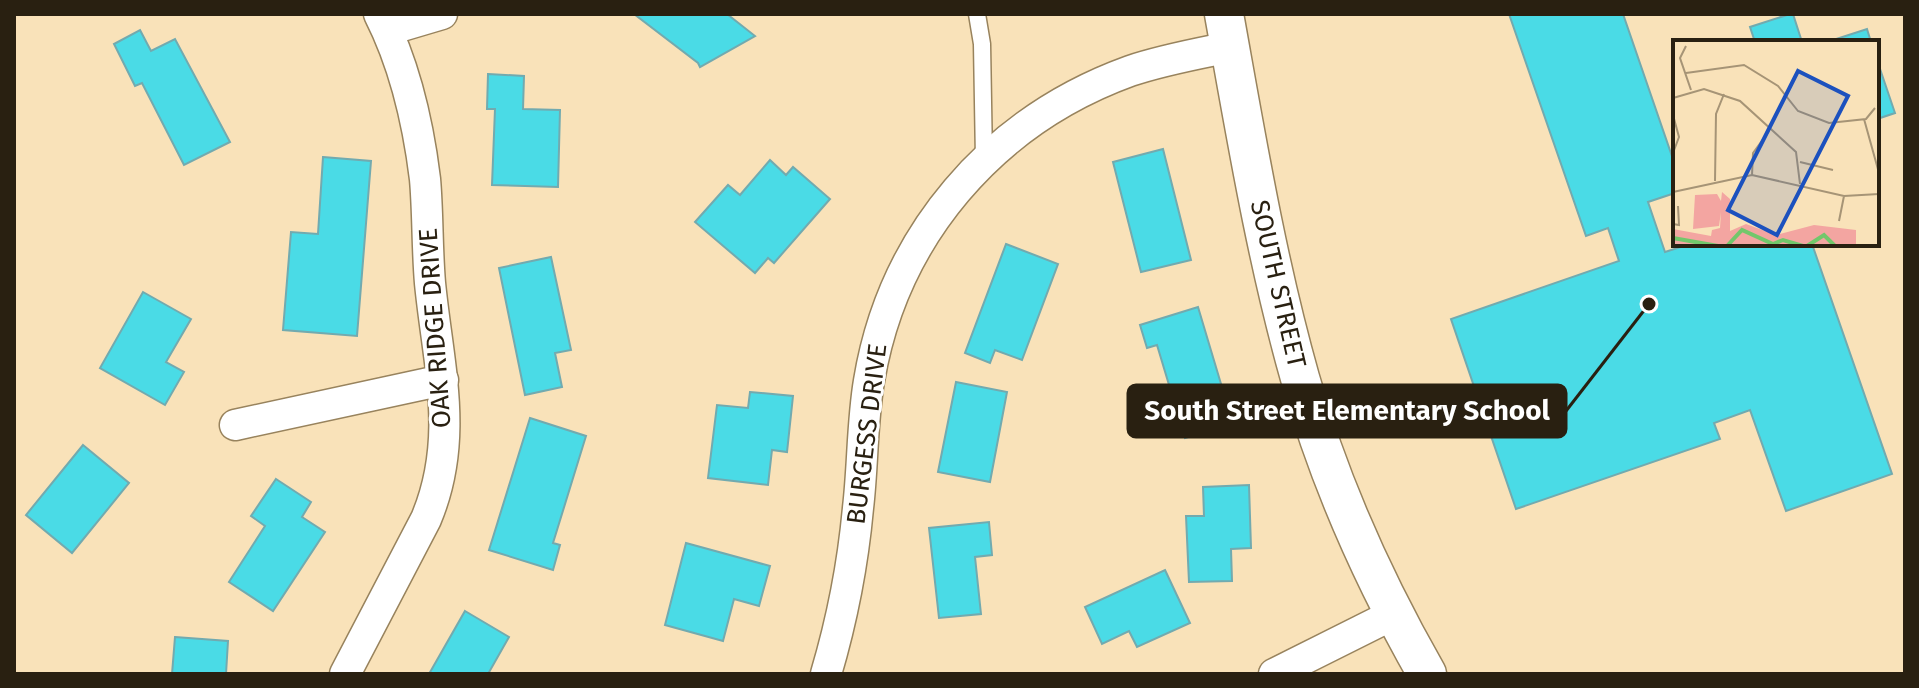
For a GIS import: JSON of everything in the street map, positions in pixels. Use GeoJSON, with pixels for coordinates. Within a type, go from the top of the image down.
{"type":"FeatureCollection","features":[{"type":"Feature","properties":{"kind":"street"},"geometry":{"type":"LineString","coordinates":[[384,22],[442,14]]}},
{"type":"Feature","properties":{"kind":"street","name":"OAK RIDGE DRIVE"},"geometry":{"type":"LineString","coordinates":[[345,674],[437,494],[446,407],[430,283],[420,145],[402,68],[384,22]]}},
{"type":"Feature","properties":{"kind":"street","name":"BURGESS DRIVE"},"geometry":{"type":"LineString","coordinates":[[835,672],[853,554],[868,384],[883,318],[907,262],[931,223],[963,183],[984,160],[1022,129],[1088,89],[1173,58],[1227,30]]}},
{"type":"Feature","properties":{"kind":"street","name":"SOUTH STREET"},"geometry":{"type":"LineString","coordinates":[[1227,30],[1269,255],[1301,381],[1342,499],[1366,557],[1427,674]]}},
{"type":"Feature","properties":{"kind":"street"},"geometry":{"type":"LineString","coordinates":[[235,425],[443,380]]}},
{"type":"Feature","properties":{"kind":"street"},"geometry":{"type":"LineString","coordinates":[[1274,674],[1394,614]]}},
{"type":"Feature","properties":{"kind":"lane"},"geometry":{"type":"LineString","coordinates":[[977,14],[982,44],[984,160]]}},
{"type":"Feature","properties":{"kind":"building"},"geometry":{"type":"Polygon","coordinates":[[[634,14],[727,14],[755,36],[700,67],[634,14]]]}},
{"type":"Feature","properties":{"kind":"building"},"geometry":{"type":"Polygon","coordinates":[[[1509,14],[1623,14],[1673,159],[1673,194],[1648,202],[1665,252],[1684,246],[1813,246],[1892,474],[1786,511],[1750,410],[1714,423],[1720,439],[1516,509],[1451,319],[1619,261],[1608,228],[1586,236],[1509,14]]]}},
{"type":"Feature","properties":{"kind":"building"},"geometry":{"type":"Polygon","coordinates":[[[1793,14],[1801,40],[1754,40],[1750,27],[1793,14]]]}},
{"type":"Feature","properties":{"kind":"building"},"geometry":{"type":"Polygon","coordinates":[[[1867,29],[1870,40],[1833,40],[1867,29]]]}},
{"type":"Feature","properties":{"kind":"building"},"geometry":{"type":"Polygon","coordinates":[[[140,30],[151,51],[175,39],[230,142],[184,165],[142,83],[135,86],[114,44],[140,30]]]}},
{"type":"Feature","properties":{"kind":"building"},"geometry":{"type":"Polygon","coordinates":[[[1879,66],[1895,113],[1879,118],[1879,66]]]}},
{"type":"Feature","properties":{"kind":"building"},"geometry":{"type":"Polygon","coordinates":[[[488,74],[524,76],[523,109],[560,110],[558,187],[492,185],[495,109],[487,109],[488,74]]]}},
{"type":"Feature","properties":{"kind":"building"},"geometry":{"type":"Polygon","coordinates":[[[1163,149],[1191,260],[1141,272],[1113,162],[1163,149]]]}},
{"type":"Feature","properties":{"kind":"building"},"geometry":{"type":"Polygon","coordinates":[[[323,157],[371,161],[357,336],[283,330],[291,232],[318,234],[323,157]]]}},
{"type":"Feature","properties":{"kind":"building"},"geometry":{"type":"Polygon","coordinates":[[[770,160],[786,175],[793,167],[830,199],[774,263],[768,258],[755,273],[695,222],[728,185],[740,195],[770,160]]]}},
{"type":"Feature","properties":{"kind":"building"},"geometry":{"type":"Polygon","coordinates":[[[1006,244],[1058,264],[1022,360],[995,350],[990,363],[965,353],[1006,244]]]}},
{"type":"Feature","properties":{"kind":"building"},"geometry":{"type":"Polygon","coordinates":[[[551,257],[571,350],[555,353],[562,387],[525,395],[499,268],[551,257]]]}},
{"type":"Feature","properties":{"kind":"building"},"geometry":{"type":"Polygon","coordinates":[[[143,292],[191,319],[166,362],[184,372],[165,405],[100,368],[143,292]]]}},
{"type":"Feature","properties":{"kind":"building"},"geometry":{"type":"Polygon","coordinates":[[[1198,307],[1233,424],[1185,438],[1157,345],[1147,348],[1140,325],[1198,307]]]}},
{"type":"Feature","properties":{"kind":"building"},"geometry":{"type":"Polygon","coordinates":[[[956,382],[1007,392],[990,482],[938,472],[956,382]]]}},
{"type":"Feature","properties":{"kind":"building"},"geometry":{"type":"Polygon","coordinates":[[[750,392],[793,396],[787,452],[772,450],[768,485],[708,478],[717,405],[748,408],[750,392]]]}},
{"type":"Feature","properties":{"kind":"building"},"geometry":{"type":"Polygon","coordinates":[[[530,418],[586,436],[553,543],[560,545],[553,570],[489,550],[530,418]]]}},
{"type":"Feature","properties":{"kind":"building"},"geometry":{"type":"Polygon","coordinates":[[[83,445],[129,483],[72,553],[26,515],[83,445]]]}},
{"type":"Feature","properties":{"kind":"building"},"geometry":{"type":"Polygon","coordinates":[[[276,479],[311,502],[302,517],[325,532],[273,611],[229,582],[265,526],[251,516],[276,479]]]}},
{"type":"Feature","properties":{"kind":"building"},"geometry":{"type":"Polygon","coordinates":[[[1249,485],[1251,548],[1231,549],[1232,581],[1189,582],[1186,516],[1204,516],[1203,487],[1249,485]]]}},
{"type":"Feature","properties":{"kind":"building"},"geometry":{"type":"Polygon","coordinates":[[[989,522],[992,555],[975,557],[981,614],[939,618],[929,528],[989,522]]]}},
{"type":"Feature","properties":{"kind":"building"},"geometry":{"type":"Polygon","coordinates":[[[686,543],[770,566],[759,606],[734,599],[723,641],[665,625],[686,543]]]}},
{"type":"Feature","properties":{"kind":"building"},"geometry":{"type":"Polygon","coordinates":[[[1165,570],[1190,623],[1137,647],[1129,631],[1102,644],[1085,607],[1165,570]]]}},
{"type":"Feature","properties":{"kind":"building"},"geometry":{"type":"Polygon","coordinates":[[[465,611],[509,637],[488,674],[429,674],[465,611]]]}},
{"type":"Feature","properties":{"kind":"building"},"geometry":{"type":"Polygon","coordinates":[[[175,637],[228,641],[226,674],[172,674],[175,637]]]}},
{"type":"Feature","properties":{"kind":"place","name":"South Street Elementary School"},"geometry":{"type":"Point","coordinates":[1649,304]}}]}
